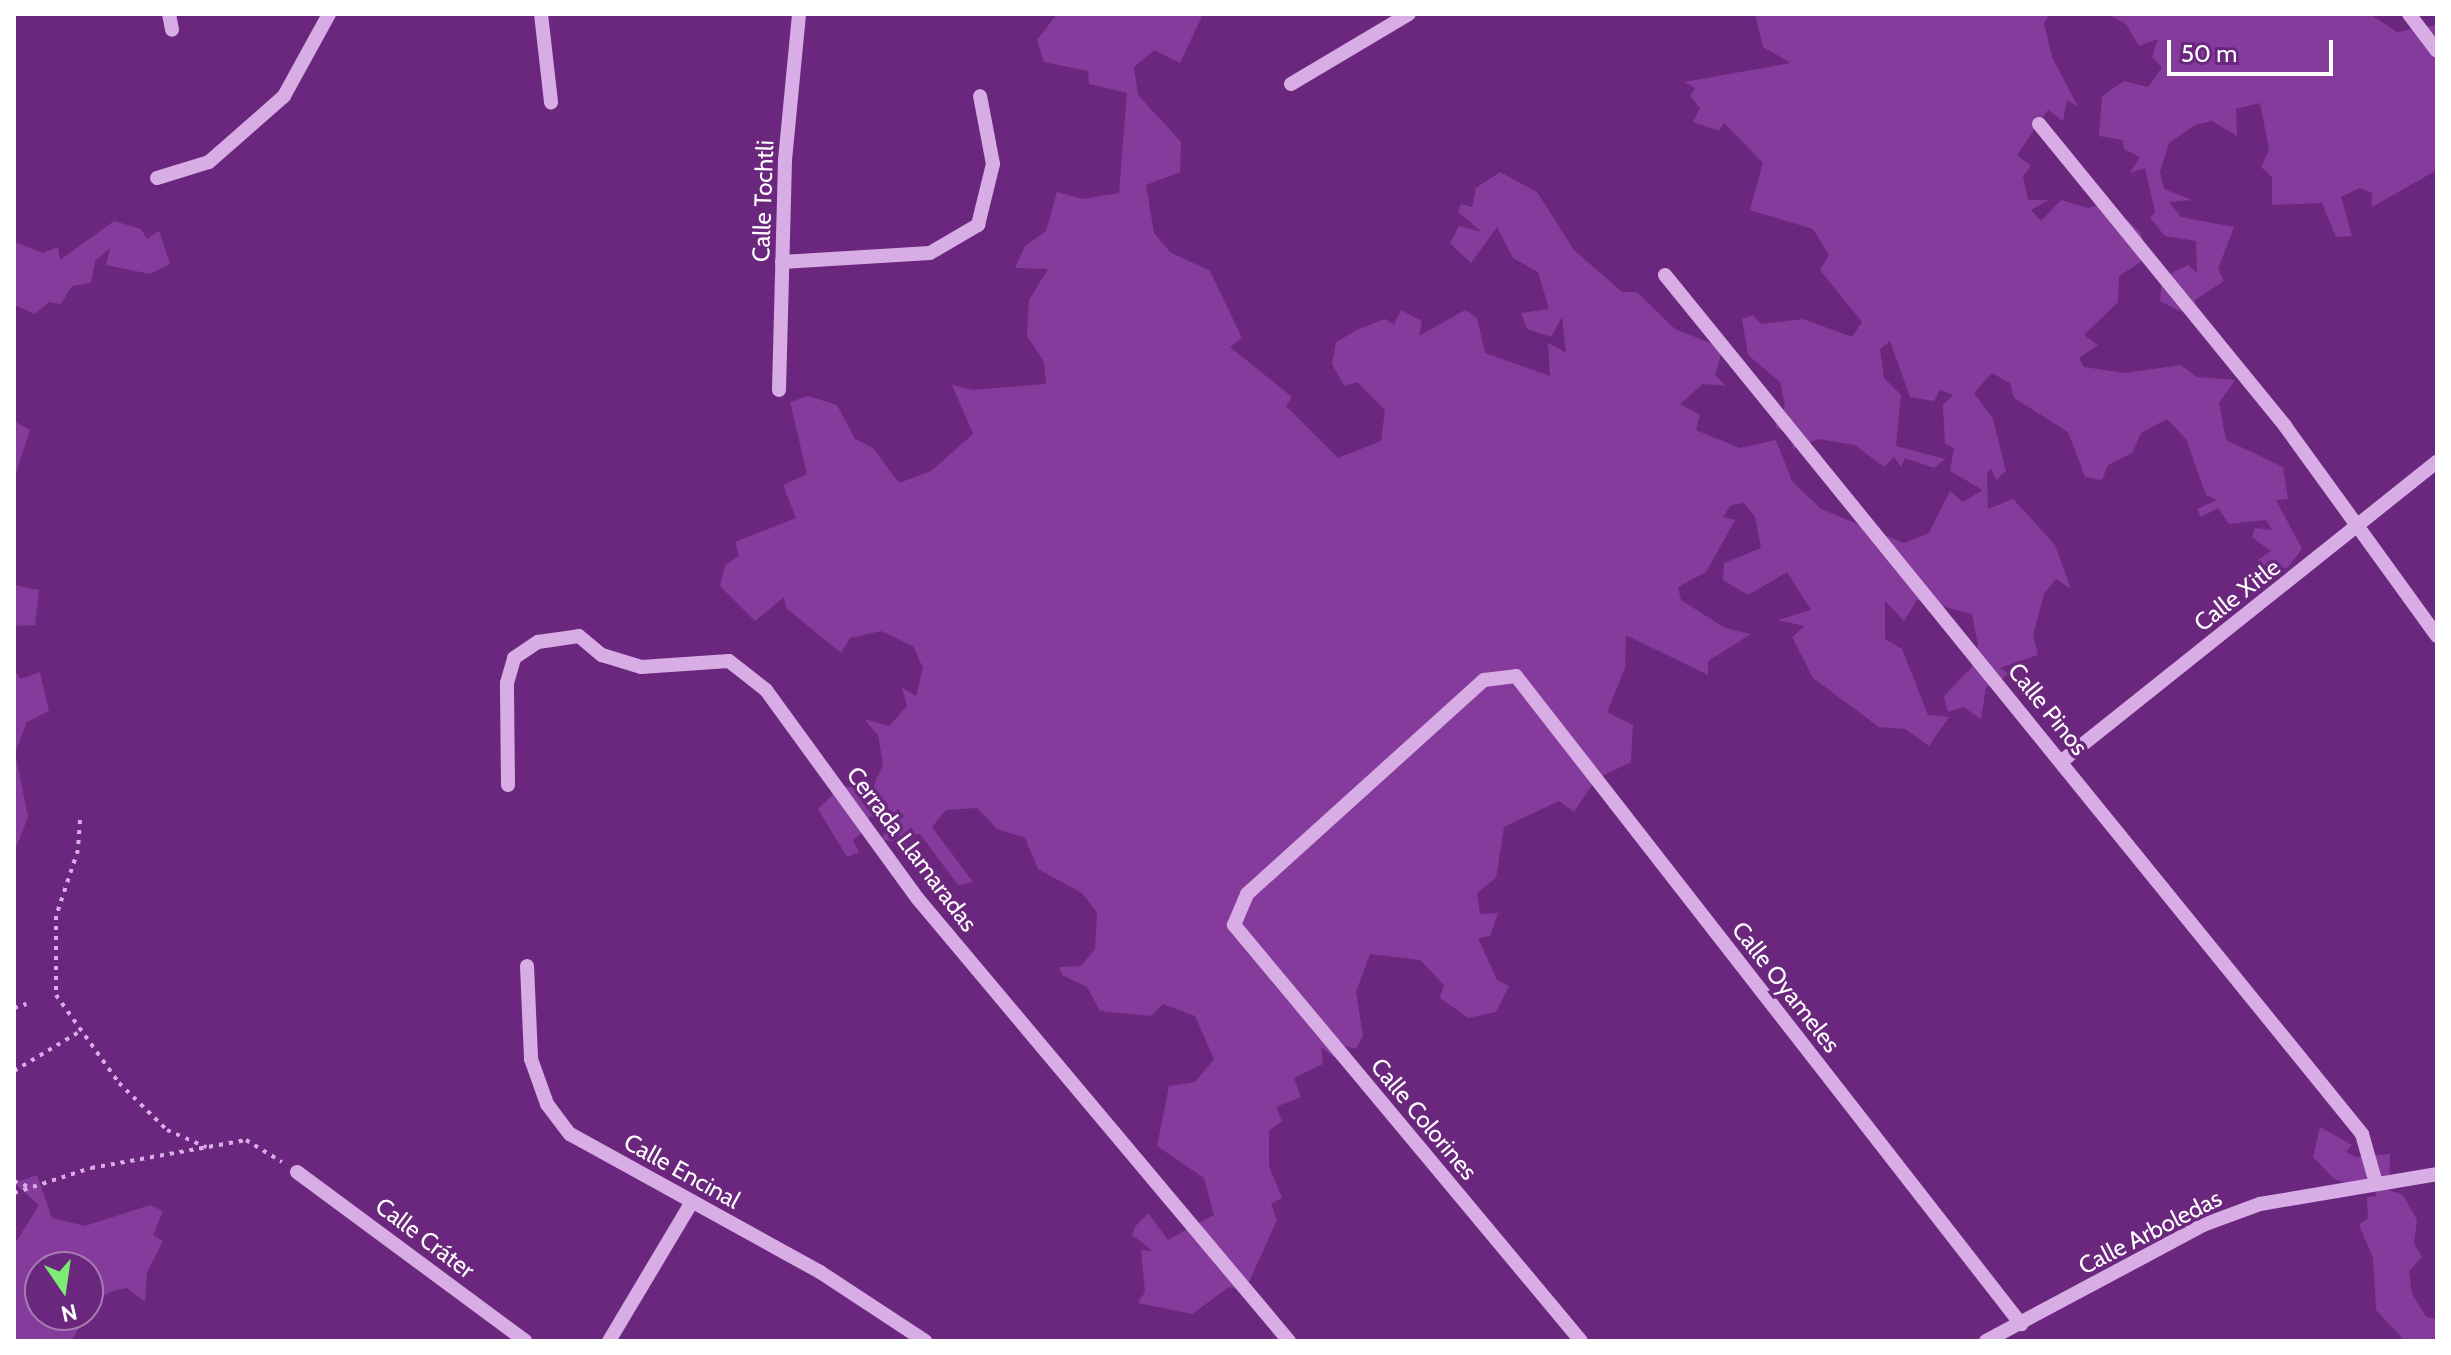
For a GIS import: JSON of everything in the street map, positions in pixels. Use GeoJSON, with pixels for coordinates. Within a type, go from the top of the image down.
{"type":"FeatureCollection","features":[{"type":"Feature","properties":{"kind":"street"},"geometry":{"type":"LineString","coordinates":[[169,14],[172,30]]}},
{"type":"Feature","properties":{"kind":"street"},"geometry":{"type":"LineString","coordinates":[[157,178],[209,162],[284,96],[329,14]]}},
{"type":"Feature","properties":{"kind":"street"},"geometry":{"type":"LineString","coordinates":[[541,14],[551,102]]}},
{"type":"Feature","properties":{"kind":"street","name":"Calle Tochtli"},"geometry":{"type":"LineString","coordinates":[[779,390],[782,262],[799,14]]}},
{"type":"Feature","properties":{"kind":"street"},"geometry":{"type":"LineString","coordinates":[[1291,84],[1409,14]]}},
{"type":"Feature","properties":{"kind":"street"},"geometry":{"type":"LineString","coordinates":[[2409,14],[2437,51]]}},
{"type":"Feature","properties":{"kind":"street"},"geometry":{"type":"LineString","coordinates":[[782,262],[930,253],[978,225],[993,164],[980,96]]}},
{"type":"Feature","properties":{"kind":"street"},"geometry":{"type":"LineString","coordinates":[[2039,124],[2285,426],[2355,530],[2437,636]]}},
{"type":"Feature","properties":{"kind":"street","name":"Calle Pinos"},"geometry":{"type":"LineString","coordinates":[[1665,275],[2362,1134],[2376,1183]]}},
{"type":"Feature","properties":{"kind":"street","name":"Calle Xitle"},"geometry":{"type":"LineString","coordinates":[[2062,761],[2437,462]]}},
{"type":"Feature","properties":{"kind":"street","name":"Cerrada Llamaradas"},"geometry":{"type":"LineString","coordinates":[[508,785],[507,683],[514,658],[538,642],[579,636],[602,655],[641,667],[729,661],[766,690],[918,899],[1289,1341]]}},
{"type":"Feature","properties":{"kind":"street","name":"Calle Oyameles"},"geometry":{"type":"LineString","coordinates":[[1234,925],[1247,894],[1484,680],[1516,676],[2021,1324]]}},
{"type":"Feature","properties":{"kind":"street","name":"Calle Colorines"},"geometry":{"type":"LineString","coordinates":[[1234,925],[1581,1341]]}},
{"type":"Feature","properties":{"kind":"street","name":"Calle Encinal"},"geometry":{"type":"LineString","coordinates":[[527,966],[531,1059],[547,1104],[570,1134],[692,1202],[925,1341]]}},
{"type":"Feature","properties":{"kind":"street","name":"Calle Cráter"},"geometry":{"type":"LineString","coordinates":[[297,1172],[525,1341]]}},
{"type":"Feature","properties":{"kind":"street","name":"Calle Arboledas"},"geometry":{"type":"LineString","coordinates":[[1986,1341],[2203,1225],[2260,1204],[2437,1174]]}},
{"type":"Feature","properties":{"kind":"street"},"geometry":{"type":"LineString","coordinates":[[609,1341],[692,1202]]}},
{"type":"Feature","properties":{"kind":"path"},"geometry":{"type":"LineString","coordinates":[[80,820],[50,958],[56,995],[79,1032],[167,1130],[206,1147]]}},
{"type":"Feature","properties":{"kind":"path"},"geometry":{"type":"LineString","coordinates":[[14,1008],[26,1004]]}},
{"type":"Feature","properties":{"kind":"path"},"geometry":{"type":"LineString","coordinates":[[14,1071],[79,1032]]}},
{"type":"Feature","properties":{"kind":"path"},"geometry":{"type":"LineString","coordinates":[[14,1193],[246,1140],[297,1172]]}},
{"type":"Feature","properties":{"kind":"path"},"geometry":{"type":"LineString","coordinates":[[14,1181],[30,1187]]}},
{"type":"Feature","properties":{"kind":"shaded area"},"geometry":{"type":"Polygon","coordinates":[[[1057,14],[1203,14],[1180,63],[1154,50],[1134,67],[1138,95],[1181,142],[1180,172],[1146,185],[1154,233],[1170,252],[1210,271],[1242,338],[1230,347],[1292,397],[1286,406],[1338,458],[1381,441],[1385,410],[1357,382],[1344,386],[1332,364],[1336,342],[1357,330],[1385,319],[1394,325],[1401,310],[1422,321],[1419,336],[1465,310],[1477,318],[1485,353],[1550,376],[1548,343],[1566,353],[1562,317],[1551,337],[1527,329],[1521,313],[1549,309],[1538,272],[1513,258],[1497,227],[1471,263],[1450,243],[1459,226],[1482,232],[1458,212],[1461,204],[1472,207],[1476,188],[1500,172],[1537,192],[1574,250],[1622,292],[1637,292],[1675,329],[1723,348],[1715,375],[1726,386],[1703,384],[1680,404],[1700,415],[1696,430],[1740,448],[1776,440],[1792,481],[1821,509],[1904,543],[1929,533],[1950,491],[1963,502],[1983,490],[1950,471],[1954,448],[1945,444],[1943,405],[1953,395],[1940,390],[1934,401],[1910,397],[1890,341],[1880,349],[1884,378],[1901,395],[1896,446],[1945,459],[1934,468],[1905,458],[1901,467],[1894,457],[1884,467],[1855,445],[1818,439],[1793,449],[1792,435],[1775,427],[1785,406],[1780,382],[1748,355],[1742,319],[1753,315],[1761,324],[1803,319],[1852,337],[1862,322],[1820,270],[1829,255],[1813,229],[1750,210],[1763,163],[1724,123],[1719,131],[1693,122],[1700,108],[1690,96],[1695,88],[1684,82],[1791,63],[1763,47],[1755,14],[2050,14],[2044,23],[2052,57],[2078,107],[2067,100],[2063,121],[2048,110],[2017,155],[2031,166],[2023,176],[2028,200],[2049,200],[2031,210],[2041,221],[2061,200],[2088,208],[2108,202],[2141,233],[2147,258],[2119,276],[2118,302],[2084,335],[2098,345],[2079,358],[2084,367],[2125,373],[2181,365],[2197,377],[2235,380],[2219,403],[2226,440],[2283,467],[2288,499],[2276,500],[2302,549],[2287,568],[2262,567],[2258,560],[2271,551],[2252,537],[2255,528],[2272,530],[2266,520],[2229,524],[2218,508],[2201,517],[2197,509],[2217,500],[2206,495],[2186,439],[2167,419],[2141,433],[2132,453],[2108,465],[2102,480],[2085,477],[2068,432],[2014,398],[2010,383],[1992,373],[1974,393],[1993,419],[2006,471],[1996,480],[1991,469],[1987,473],[1988,509],[2013,499],[2055,545],[2071,589],[2056,579],[2044,594],[2033,635],[2038,655],[2000,668],[2009,674],[1986,688],[1981,719],[1963,707],[1948,712],[1944,696],[1971,668],[1978,645],[1972,614],[1917,600],[1904,621],[1885,601],[1885,639],[1902,649],[1928,715],[1949,717],[1929,746],[1905,729],[1879,727],[1813,678],[1792,637],[1805,626],[1778,620],[1811,610],[1787,572],[1748,595],[1723,580],[1724,563],[1761,548],[1755,517],[1744,503],[1731,505],[1723,517],[1735,520],[1706,572],[1678,587],[1681,600],[1725,628],[1751,634],[1708,661],[1708,675],[1626,635],[1625,668],[1607,712],[1633,725],[1631,762],[1596,779],[1574,812],[1559,801],[1504,827],[1496,878],[1477,893],[1480,914],[1498,913],[1490,936],[1478,938],[1497,980],[1509,986],[1496,1012],[1468,1018],[1440,998],[1444,985],[1420,960],[1370,954],[1356,992],[1363,1035],[1356,1049],[1344,1046],[1343,1064],[1321,1047],[1323,1064],[1294,1078],[1301,1097],[1276,1107],[1282,1121],[1269,1131],[1269,1166],[1282,1198],[1271,1204],[1277,1220],[1245,1291],[1229,1287],[1192,1314],[1138,1303],[1145,1292],[1141,1250],[1153,1251],[1132,1235],[1135,1227],[1148,1213],[1168,1240],[1214,1215],[1204,1178],[1157,1146],[1169,1086],[1195,1082],[1214,1059],[1195,1016],[1163,1004],[1151,1016],[1100,1011],[1087,987],[1062,975],[1059,967],[1081,966],[1095,949],[1097,913],[1082,893],[1038,869],[1025,838],[997,829],[977,808],[946,810],[932,827],[973,882],[958,885],[920,834],[910,834],[906,845],[882,839],[888,824],[869,816],[868,827],[853,840],[859,852],[847,857],[818,809],[842,786],[872,790],[883,764],[878,735],[864,719],[889,726],[907,706],[902,688],[916,696],[923,668],[913,646],[881,631],[850,638],[841,653],[786,608],[784,597],[755,621],[720,586],[725,565],[739,556],[735,542],[796,518],[783,485],[807,474],[790,402],[808,396],[837,405],[855,439],[873,448],[899,483],[931,471],[973,434],[952,385],[973,390],[1046,384],[1044,362],[1027,336],[1029,300],[1048,269],[1015,268],[1025,246],[1046,231],[1057,192],[1083,199],[1119,193],[1127,93],[1089,84],[1088,71],[1044,62],[1037,40],[1057,14]]]}},
{"type":"Feature","properties":{"kind":"shaded area"},"geometry":{"type":"Polygon","coordinates":[[[2108,14],[2370,14],[2397,32],[2437,25],[2437,170],[2372,207],[2372,193],[2360,188],[2341,197],[2352,236],[2336,237],[2322,203],[2272,205],[2272,177],[2261,167],[2269,150],[2260,103],[2236,109],[2237,136],[2212,121],[2195,125],[2169,143],[2160,172],[2164,189],[2192,200],[2169,202],[2181,217],[2234,227],[2218,269],[2224,281],[2195,300],[2193,315],[2177,310],[2160,301],[2162,278],[2188,265],[2197,273],[2196,241],[2165,236],[2150,218],[2155,212],[2145,168],[2130,173],[2140,157],[2124,149],[2123,140],[2099,136],[2102,96],[2124,81],[2148,87],[2162,67],[2152,57],[2158,39],[2139,46],[2126,24],[2108,14]]]}},
{"type":"Feature","properties":{"kind":"shaded area"},"geometry":{"type":"Polygon","coordinates":[[[114,221],[141,229],[147,239],[159,231],[170,264],[150,274],[106,265],[110,248],[95,261],[91,283],[72,286],[61,304],[49,302],[35,314],[14,305],[14,242],[43,253],[58,247],[60,260],[114,221]]]}},
{"type":"Feature","properties":{"kind":"shaded area"},"geometry":{"type":"Polygon","coordinates":[[[14,421],[30,430],[16,473],[14,473],[14,421]]]}},
{"type":"Feature","properties":{"kind":"shaded area"},"geometry":{"type":"Polygon","coordinates":[[[14,585],[39,590],[35,625],[14,626],[14,585]]]}},
{"type":"Feature","properties":{"kind":"shaded area"},"geometry":{"type":"Polygon","coordinates":[[[14,670],[21,679],[40,672],[49,711],[27,722],[15,752],[28,817],[14,853],[14,670]]]}},
{"type":"Feature","properties":{"kind":"shaded area"},"geometry":{"type":"Polygon","coordinates":[[[2320,1127],[2352,1145],[2346,1152],[2356,1157],[2390,1154],[2389,1190],[2403,1195],[2417,1220],[2414,1243],[2422,1257],[2409,1271],[2412,1294],[2426,1317],[2437,1319],[2437,1341],[2405,1341],[2376,1310],[2373,1258],[2359,1225],[2368,1218],[2367,1197],[2376,1196],[2376,1177],[2358,1187],[2334,1179],[2313,1157],[2320,1127]]]}},
{"type":"Feature","properties":{"kind":"shaded area"},"geometry":{"type":"Polygon","coordinates":[[[37,1175],[52,1218],[85,1226],[150,1205],[163,1211],[153,1235],[163,1241],[147,1272],[145,1302],[127,1288],[104,1295],[104,1251],[24,1251],[24,1331],[77,1331],[71,1341],[14,1341],[14,1245],[39,1205],[14,1183],[37,1175]]]}}]}
